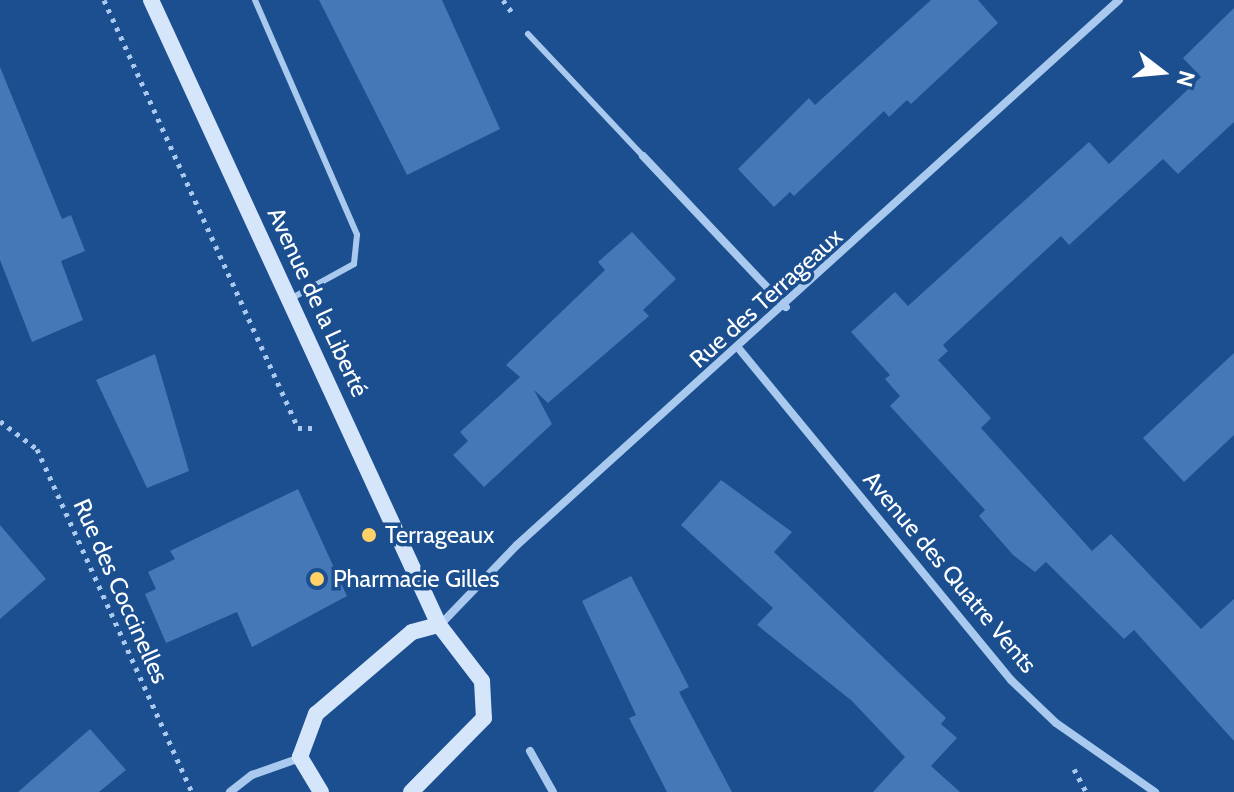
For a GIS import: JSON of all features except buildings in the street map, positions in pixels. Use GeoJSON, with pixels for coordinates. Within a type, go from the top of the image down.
{"type":"FeatureCollection","features":[{"type":"Feature","properties":{"kind":"street","name":"Avenue de la Liberté"},"geometry":{"type":"LineString","coordinates":[[151,0],[439,625],[482,681],[484,718],[411,792]]}},
{"type":"Feature","properties":{"kind":"street","name":"Rue des Terrageaux"},"geometry":{"type":"LineString","coordinates":[[439,625],[517,545],[740,350],[1119,0]]}},
{"type":"Feature","properties":{"kind":"street"},"geometry":{"type":"LineString","coordinates":[[643,156],[786,307]]}},
{"type":"Feature","properties":{"kind":"street","name":"Avenue des Quatre Vents"},"geometry":{"type":"LineString","coordinates":[[740,350],[1011,680],[1056,723],[1155,792]]}},
{"type":"Feature","properties":{"kind":"street"},"geometry":{"type":"LineString","coordinates":[[230,792],[252,775],[300,757],[316,714],[412,632],[439,625]]}},
{"type":"Feature","properties":{"kind":"street"},"geometry":{"type":"LineString","coordinates":[[530,751],[553,792]]}},
{"type":"Feature","properties":{"kind":"street"},"geometry":{"type":"LineString","coordinates":[[300,757],[321,792]]}},
{"type":"Feature","properties":{"kind":"lane"},"geometry":{"type":"LineString","coordinates":[[255,0],[357,235],[354,264],[290,299]]}},
{"type":"Feature","properties":{"kind":"lane"},"geometry":{"type":"LineString","coordinates":[[528,34],[643,156]]}},
{"type":"Feature","properties":{"kind":"path"},"geometry":{"type":"LineString","coordinates":[[104,0],[298,428],[350,427]]}},
{"type":"Feature","properties":{"kind":"path","name":"Rue des Coccinelles"},"geometry":{"type":"LineString","coordinates":[[0,421],[37,449],[192,792]]}},
{"type":"Feature","properties":{"kind":"place","name":"Terrageaux"},"geometry":{"type":"Point","coordinates":[369,535]}},
{"type":"Feature","properties":{"kind":"place","name":"Pharmacie Gilles"},"geometry":{"type":"Point","coordinates":[317,579]}}]}
